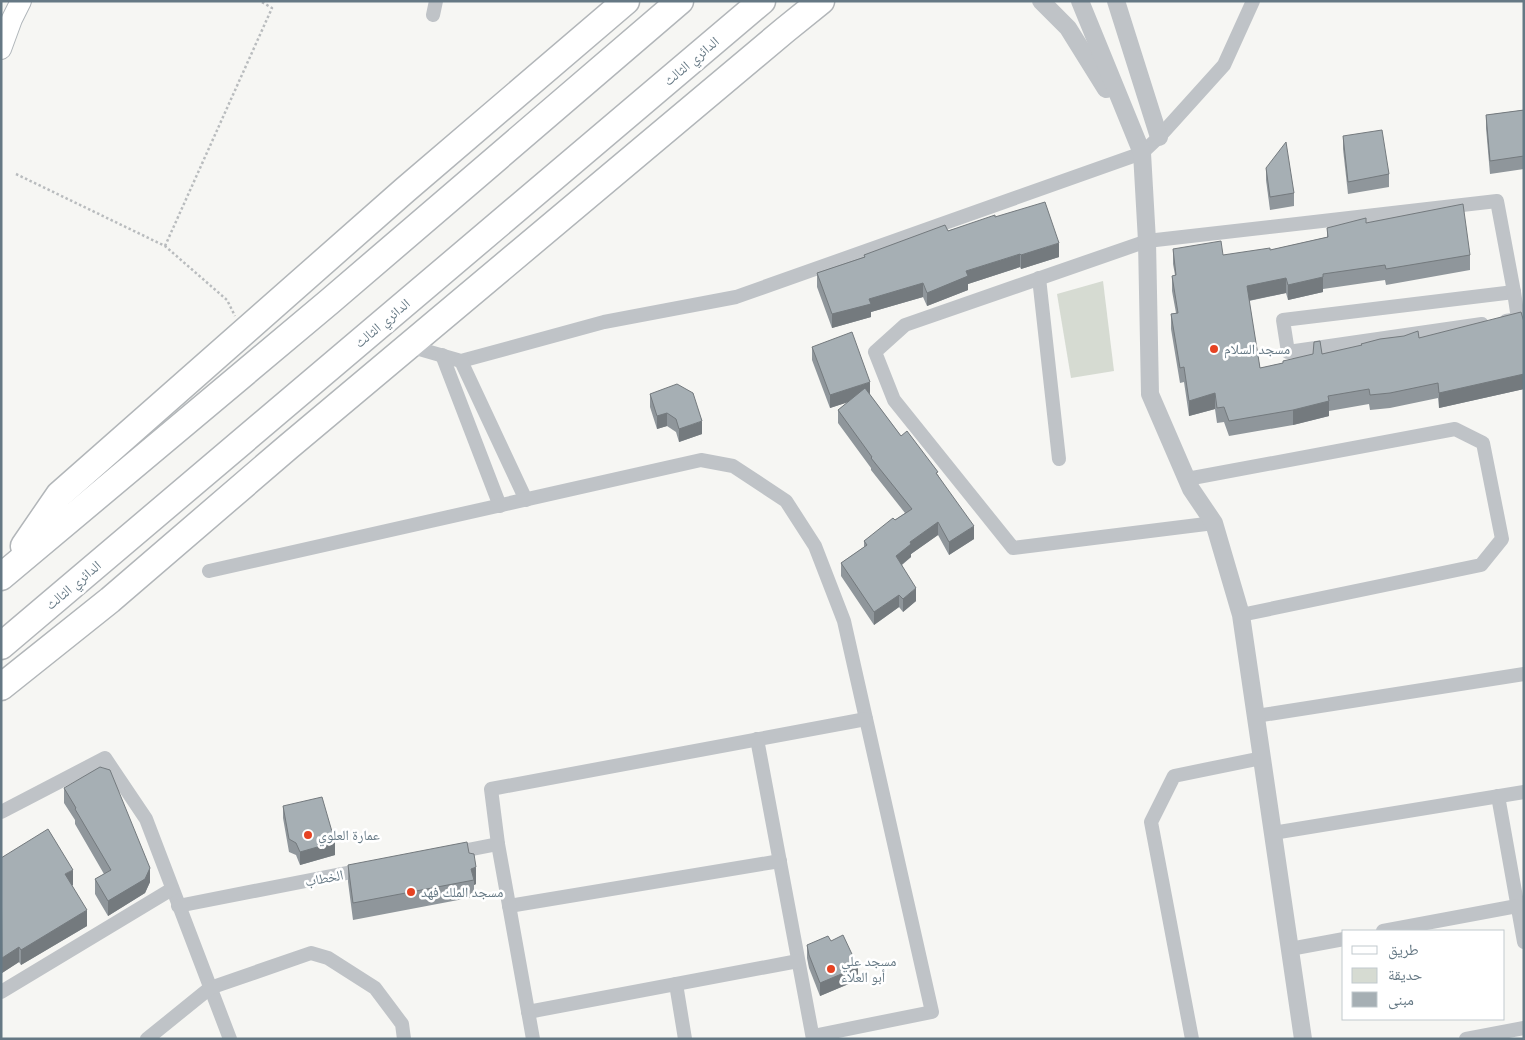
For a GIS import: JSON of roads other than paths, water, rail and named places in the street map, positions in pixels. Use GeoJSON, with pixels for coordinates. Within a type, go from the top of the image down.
{"type":"FeatureCollection","features":[{"type":"Feature","properties":{"kind":"highway"},"geometry":{"type":"LineString","coordinates":[[2,576],[59,495],[406,190],[626,1]]}},
{"type":"Feature","properties":{"kind":"highway"},"geometry":{"type":"LineString","coordinates":[[2,576],[329,302],[680,1]]}},
{"type":"Feature","properties":{"kind":"highway"},"geometry":{"type":"LineString","coordinates":[[1,687],[110,600],[409,346],[821,1]]}},
{"type":"Feature","properties":{"kind":"highway","name":"الدائري الثالث"},"geometry":{"type":"LineString","coordinates":[[1,646],[761,5]]}},
{"type":"Feature","properties":{"kind":"highway"},"geometry":{"type":"LineString","coordinates":[[406,190],[528,131]]}},
{"type":"Feature","properties":{"kind":"highway"},"geometry":{"type":"LineString","coordinates":[[1,682],[86,595],[127,540]]}},
{"type":"Feature","properties":{"kind":"main road"},"geometry":{"type":"LineString","coordinates":[[1,49],[21,1]]}},
{"type":"Feature","properties":{"kind":"street"},"geometry":{"type":"LineString","coordinates":[[1041,1],[1068,28],[1134,135]]}},
{"type":"Feature","properties":{"kind":"street"},"geometry":{"type":"LineString","coordinates":[[1080,1],[1142,153],[1147,241],[1150,394],[1191,489],[1214,523],[1241,615],[1304,1039]]}},
{"type":"Feature","properties":{"kind":"street"},"geometry":{"type":"LineString","coordinates":[[1116,1],[1160,137]]}},
{"type":"Feature","properties":{"kind":"street"},"geometry":{"type":"LineString","coordinates":[[409,346],[461,360],[604,322],[736,297],[1142,153],[1160,137],[1224,65],[1253,1]]}},
{"type":"Feature","properties":{"kind":"street"},"geometry":{"type":"LineString","coordinates":[[1214,523],[1013,548],[894,400],[875,352],[904,325],[1147,241],[1497,201],[1514,292],[1518,319],[1288,352],[1283,320],[1514,292]]}},
{"type":"Feature","properties":{"kind":"street"},"geometry":{"type":"LineString","coordinates":[[1039,278],[1059,459]]}},
{"type":"Feature","properties":{"kind":"street"},"geometry":{"type":"LineString","coordinates":[[442,355],[500,506]]}},
{"type":"Feature","properties":{"kind":"street"},"geometry":{"type":"LineString","coordinates":[[461,360],[526,500]]}},
{"type":"Feature","properties":{"kind":"street"},"geometry":{"type":"LineString","coordinates":[[1187,479],[1454,429],[1483,443],[1502,539],[1481,565],[1241,615]]}},
{"type":"Feature","properties":{"kind":"street"},"geometry":{"type":"LineString","coordinates":[[209,571],[701,460],[733,466],[786,501],[816,546],[844,621],[932,1012],[813,1037],[757,739]]}},
{"type":"Feature","properties":{"kind":"street"},"geometry":{"type":"LineString","coordinates":[[1256,716],[1524,674]]}},
{"type":"Feature","properties":{"kind":"street"},"geometry":{"type":"LineString","coordinates":[[533,1039],[498,844],[491,789],[866,719]]}},
{"type":"Feature","properties":{"kind":"street"},"geometry":{"type":"LineString","coordinates":[[1,812],[105,758],[146,819],[230,1039]]}},
{"type":"Feature","properties":{"kind":"street"},"geometry":{"type":"LineString","coordinates":[[1192,1039],[1151,822],[1174,776],[1262,758]]}},
{"type":"Feature","properties":{"kind":"street"},"geometry":{"type":"LineString","coordinates":[[1273,833],[1524,792]]}},
{"type":"Feature","properties":{"kind":"street"},"geometry":{"type":"LineString","coordinates":[[1498,796],[1524,942]]}},
{"type":"Feature","properties":{"kind":"street"},"geometry":{"type":"LineString","coordinates":[[440,855],[498,844]]}},
{"type":"Feature","properties":{"kind":"street"},"geometry":{"type":"LineString","coordinates":[[509,906],[780,861]]}},
{"type":"Feature","properties":{"kind":"street","name":"الخطاب"},"geometry":{"type":"LineString","coordinates":[[178,906],[382,866]]}},
{"type":"Feature","properties":{"kind":"street"},"geometry":{"type":"LineString","coordinates":[[1,992],[172,889]]}},
{"type":"Feature","properties":{"kind":"street"},"geometry":{"type":"LineString","coordinates":[[1388,930],[1517,906]]}},
{"type":"Feature","properties":{"kind":"street"},"geometry":{"type":"LineString","coordinates":[[1290,948],[1342,938]]}},
{"type":"Feature","properties":{"kind":"street"},"geometry":{"type":"LineString","coordinates":[[147,1039],[210,988],[311,953],[328,958],[375,988],[402,1024],[404,1039]]}},
{"type":"Feature","properties":{"kind":"street"},"geometry":{"type":"LineString","coordinates":[[528,1012],[798,961]]}},
{"type":"Feature","properties":{"kind":"street"},"geometry":{"type":"LineString","coordinates":[[676,984],[685,1039]]}},
{"type":"Feature","properties":{"kind":"street"},"geometry":{"type":"LineString","coordinates":[[1466,1039],[1524,1028]]}},
{"type":"Feature","properties":{"kind":"place","name":"مسجد السلام"},"geometry":{"type":"Point","coordinates":[1214,349]}},
{"type":"Feature","properties":{"kind":"place","name":"عمارة العلوي"},"geometry":{"type":"Point","coordinates":[308,835]}},
{"type":"Feature","properties":{"kind":"place","name":"مسجد الملك فهد"},"geometry":{"type":"Point","coordinates":[411,892]}},
{"type":"Feature","properties":{"kind":"place","name":"مسجد علي أبو العلاء"},"geometry":{"type":"Point","coordinates":[831,969]}}]}
